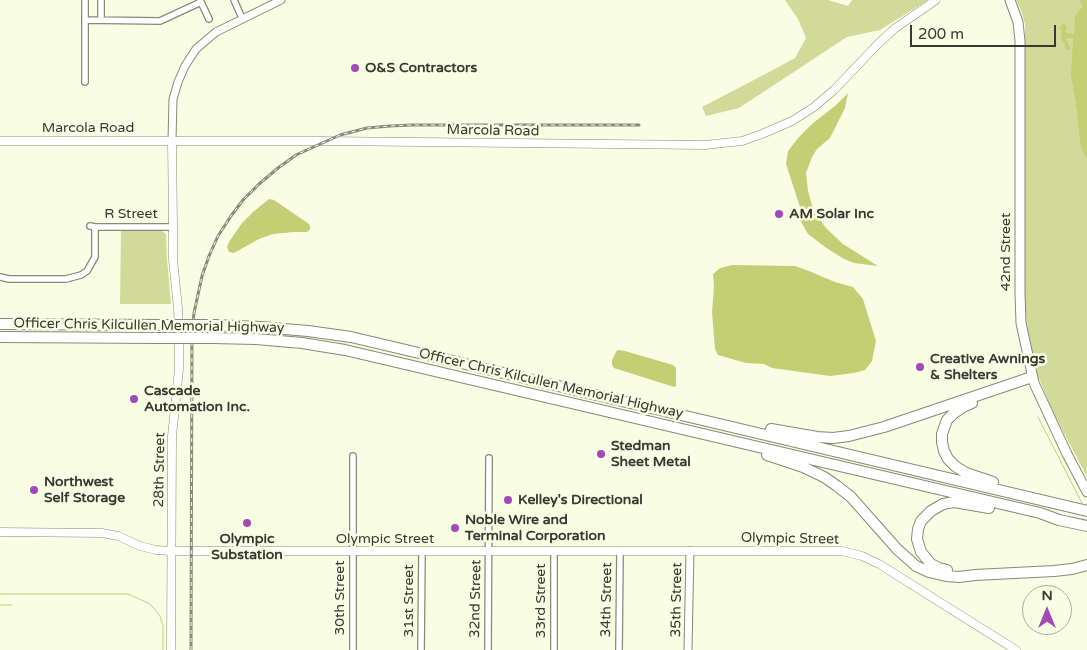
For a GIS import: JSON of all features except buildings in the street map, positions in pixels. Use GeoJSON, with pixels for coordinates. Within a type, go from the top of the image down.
{"type":"FeatureCollection","features":[{"type":"Feature","properties":{"kind":"highway","name":"Officer Chris Kilcullen Memorial Highway"},"geometry":{"type":"LineString","coordinates":[[0,324],[214,325],[308,331],[351,337],[1087,511]]}},
{"type":"Feature","properties":{"kind":"highway","name":"Officer Chris Kilcullen Memorial Highway"},"geometry":{"type":"LineString","coordinates":[[0,338],[256,339],[302,343],[345,350],[1040,513],[1059,520],[1087,526]]}},
{"type":"Feature","properties":{"kind":"highway"},"geometry":{"type":"LineString","coordinates":[[687,416],[809,436],[833,438],[884,428],[1033,380]]}},
{"type":"Feature","properties":{"kind":"highway"},"geometry":{"type":"LineString","coordinates":[[1033,380],[963,407],[954,413],[947,420],[942,434],[942,442],[948,459],[966,473],[1036,498]]}},
{"type":"Feature","properties":{"kind":"highway"},"geometry":{"type":"LineString","coordinates":[[703,434],[803,466],[824,477],[851,497],[897,549],[916,566],[929,572],[959,577],[1054,571],[1087,565]]}},
{"type":"Feature","properties":{"kind":"highway"},"geometry":{"type":"LineString","coordinates":[[975,575],[939,568],[931,564],[921,552],[917,539],[918,528],[921,521],[931,511],[942,504],[954,502],[1059,520]]}},
{"type":"Feature","properties":{"kind":"main road","name":"Marcola Road"},"geometry":{"type":"LineString","coordinates":[[0,140],[705,145],[742,141],[792,121],[814,107],[834,90],[876,45],[894,29],[936,0]]}},
{"type":"Feature","properties":{"kind":"main road","name":"42nd Street"},"geometry":{"type":"LineString","coordinates":[[1010,0],[1018,22],[1020,41],[1020,292],[1022,323],[1033,380],[1063,446],[1087,492]]}},
{"type":"Feature","properties":{"kind":"main road","name":"28th Street"},"geometry":{"type":"LineString","coordinates":[[171,650],[172,436],[179,369],[178,308],[173,260],[172,141]]}},
{"type":"Feature","properties":{"kind":"main road","name":"Olympic Street"},"geometry":{"type":"LineString","coordinates":[[0,532],[102,533],[118,536],[140,546],[172,552],[832,551],[852,553],[879,564],[1016,650]]}},
{"type":"Feature","properties":{"kind":"street"},"geometry":{"type":"LineString","coordinates":[[85,0],[85,82]]}},
{"type":"Feature","properties":{"kind":"street"},"geometry":{"type":"LineString","coordinates":[[101,0],[101,20]]}},
{"type":"Feature","properties":{"kind":"street"},"geometry":{"type":"LineString","coordinates":[[234,0],[242,18]]}},
{"type":"Feature","properties":{"kind":"street"},"geometry":{"type":"LineString","coordinates":[[172,141],[173,99],[185,66],[196,49],[216,32],[280,0]]}},
{"type":"Feature","properties":{"kind":"street"},"geometry":{"type":"LineString","coordinates":[[85,20],[160,21],[200,1],[209,19]]}},
{"type":"Feature","properties":{"kind":"street","name":"R Street"},"geometry":{"type":"LineString","coordinates":[[0,278],[66,279],[81,275],[88,271],[95,257],[92,226],[173,227]]}},
{"type":"Feature","properties":{"kind":"street","name":"30th Street"},"geometry":{"type":"LineString","coordinates":[[352,456],[353,650]]}},
{"type":"Feature","properties":{"kind":"street","name":"32nd Street"},"geometry":{"type":"LineString","coordinates":[[488,650],[489,458]]}},
{"type":"Feature","properties":{"kind":"street","name":"31st Street"},"geometry":{"type":"LineString","coordinates":[[421,650],[422,551]]}},
{"type":"Feature","properties":{"kind":"street","name":"33rd Street"},"geometry":{"type":"LineString","coordinates":[[554,551],[554,650]]}},
{"type":"Feature","properties":{"kind":"street","name":"34th Street"},"geometry":{"type":"LineString","coordinates":[[619,650],[620,551]]}},
{"type":"Feature","properties":{"kind":"street","name":"35th Street"},"geometry":{"type":"LineString","coordinates":[[688,650],[690,551]]}},
{"type":"Feature","properties":{"kind":"shaded area"},"geometry":{"type":"Polygon","coordinates":[[[785,0],[828,0],[848,6],[852,0],[928,0],[880,30],[847,37],[739,108],[706,116],[702,107],[795,58],[806,38],[798,19],[785,0]]]}},
{"type":"Feature","properties":{"kind":"shaded area"},"geometry":{"type":"Polygon","coordinates":[[[1016,0],[1087,0],[1087,477],[1053,412],[1038,376],[1028,331],[1025,307],[1025,24],[1016,0]]]}},
{"type":"Feature","properties":{"kind":"shaded area"},"geometry":{"type":"Polygon","coordinates":[[[1079,0],[1087,0],[1087,159],[1081,148],[1071,75],[1073,38],[1067,38],[1066,40],[1070,48],[1066,50],[1065,44],[1061,39],[1062,32],[1060,27],[1062,24],[1065,24],[1067,28],[1065,31],[1074,34],[1075,17],[1083,6],[1079,0]]]}},
{"type":"Feature","properties":{"kind":"shaded area"},"geometry":{"type":"Polygon","coordinates":[[[848,93],[845,108],[830,138],[817,149],[812,157],[806,173],[808,191],[814,212],[826,228],[843,244],[878,266],[854,263],[844,259],[808,234],[800,220],[800,207],[786,164],[788,151],[798,138],[848,93]]]}},
{"type":"Feature","properties":{"kind":"shaded area"},"geometry":{"type":"Polygon","coordinates":[[[269,199],[274,200],[309,224],[310,229],[307,232],[273,234],[259,239],[234,253],[229,252],[227,247],[229,242],[242,223],[269,199]]]}},
{"type":"Feature","properties":{"kind":"shaded area"},"geometry":{"type":"Polygon","coordinates":[[[121,231],[162,231],[166,234],[171,304],[120,304],[121,231]]]}},
{"type":"Feature","properties":{"kind":"shaded area"},"geometry":{"type":"Polygon","coordinates":[[[732,265],[795,266],[853,287],[863,299],[876,341],[872,361],[865,370],[830,376],[772,368],[764,364],[746,363],[718,355],[715,349],[712,312],[713,274],[720,268],[732,265]]]}},
{"type":"Feature","properties":{"kind":"shaded area"},"geometry":{"type":"Polygon","coordinates":[[[618,350],[673,365],[676,368],[675,387],[614,368],[612,360],[618,350]]]}},
{"type":"Feature","properties":{"kind":"waterway"},"geometry":{"type":"LineString","coordinates":[[1038,417],[1083,505]]}},
{"type":"Feature","properties":{"kind":"waterway"},"geometry":{"type":"LineString","coordinates":[[0,594],[128,594],[148,603],[160,616],[163,626],[163,650]]}},
{"type":"Feature","properties":{"kind":"waterway"},"geometry":{"type":"LineString","coordinates":[[0,605],[12,605]]}},
{"type":"Feature","properties":{"kind":"railway"},"geometry":{"type":"LineString","coordinates":[[191,650],[192,330],[202,276],[209,256],[218,236],[243,200],[259,184],[296,155],[340,135],[367,128],[413,125],[639,125]]}},
{"type":"Feature","properties":{"kind":"place","name":"O&S Contractors"},"geometry":{"type":"Point","coordinates":[355,68]}},
{"type":"Feature","properties":{"kind":"place","name":"AM Solar Inc"},"geometry":{"type":"Point","coordinates":[779,214]}},
{"type":"Feature","properties":{"kind":"place","name":"Creative Awnings & Shelters"},"geometry":{"type":"Point","coordinates":[920,367]}},
{"type":"Feature","properties":{"kind":"place","name":"Cascade Automation Inc."},"geometry":{"type":"Point","coordinates":[134,399]}},
{"type":"Feature","properties":{"kind":"place","name":"Stedman Sheet Metal"},"geometry":{"type":"Point","coordinates":[601,454]}},
{"type":"Feature","properties":{"kind":"place","name":"Northwest Self Storage"},"geometry":{"type":"Point","coordinates":[34,490]}},
{"type":"Feature","properties":{"kind":"place","name":"Kelley's Directional"},"geometry":{"type":"Point","coordinates":[508,500]}},
{"type":"Feature","properties":{"kind":"place","name":"Olympic Substation"},"geometry":{"type":"Point","coordinates":[247,523]}},
{"type":"Feature","properties":{"kind":"place","name":"Noble Wire and Terminal Corporation"},"geometry":{"type":"Point","coordinates":[455,528]}}]}
